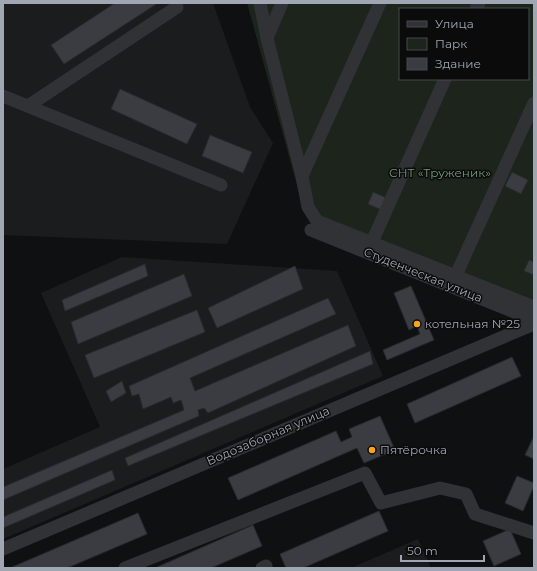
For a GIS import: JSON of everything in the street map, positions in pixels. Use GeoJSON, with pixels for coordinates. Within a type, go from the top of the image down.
{"type":"FeatureCollection","features":[{"type":"Feature","properties":{"kind":"street"},"geometry":{"type":"LineString","coordinates":[[260,3],[267,38],[302,176],[308,207],[318,221],[534,307]]}},
{"type":"Feature","properties":{"kind":"street"},"geometry":{"type":"LineString","coordinates":[[267,38],[282,3]]}},
{"type":"Feature","properties":{"kind":"street"},"geometry":{"type":"LineString","coordinates":[[302,176],[380,3]]}},
{"type":"Feature","properties":{"kind":"street"},"geometry":{"type":"LineString","coordinates":[[28,106],[177,7]]}},
{"type":"Feature","properties":{"kind":"street"},"geometry":{"type":"LineString","coordinates":[[372,242],[445,80]]}},
{"type":"Feature","properties":{"kind":"street"},"geometry":{"type":"LineString","coordinates":[[3,96],[221,185]]}},
{"type":"Feature","properties":{"kind":"street"},"geometry":{"type":"LineString","coordinates":[[456,275],[534,103]]}},
{"type":"Feature","properties":{"kind":"street","name":"Студенческая улица"},"geometry":{"type":"LineString","coordinates":[[311,230],[534,320]]}},
{"type":"Feature","properties":{"kind":"street","name":"Водозаборная улица"},"geometry":{"type":"LineString","coordinates":[[3,549],[534,324]]}},
{"type":"Feature","properties":{"kind":"street"},"geometry":{"type":"LineString","coordinates":[[125,568],[365,473],[381,502],[440,488],[466,494],[476,514],[534,533]]}},
{"type":"Feature","properties":{"kind":"shaded area"},"geometry":{"type":"Polygon","coordinates":[[[3,3],[213,3],[250,107],[273,143],[227,244],[3,235],[3,3]]]}},
{"type":"Feature","properties":{"kind":"shaded area"},"geometry":{"type":"Polygon","coordinates":[[[122,257],[337,271],[383,376],[3,539],[3,469],[100,427],[41,293],[122,257]]]}},
{"type":"Feature","properties":{"kind":"shaded area"},"geometry":{"type":"Polygon","coordinates":[[[418,539],[431,568],[351,568],[418,539]]]}},
{"type":"Feature","properties":{"kind":"green space","name":"СНТ «Труженик»"},"geometry":{"type":"Polygon","coordinates":[[[247,3],[534,3],[534,313],[304,211],[247,3]]]}},
{"type":"Feature","properties":{"kind":"building"},"geometry":{"type":"Polygon","coordinates":[[[115,3],[158,3],[64,64],[51,45],[115,3]]]}},
{"type":"Feature","properties":{"kind":"building"},"geometry":{"type":"Polygon","coordinates":[[[120,89],[197,124],[187,144],[111,109],[120,89]]]}},
{"type":"Feature","properties":{"kind":"building"},"geometry":{"type":"Polygon","coordinates":[[[210,135],[252,152],[243,173],[202,156],[210,135]]]}},
{"type":"Feature","properties":{"kind":"building"},"geometry":{"type":"Polygon","coordinates":[[[512,172],[528,180],[521,194],[505,186],[512,172]]]}},
{"type":"Feature","properties":{"kind":"building"},"geometry":{"type":"Polygon","coordinates":[[[373,192],[389,199],[384,211],[368,204],[373,192]]]}},
{"type":"Feature","properties":{"kind":"building"},"geometry":{"type":"Polygon","coordinates":[[[529,260],[534,262],[534,275],[524,271],[529,260]]]}},
{"type":"Feature","properties":{"kind":"building"},"geometry":{"type":"Polygon","coordinates":[[[145,264],[148,276],[65,311],[62,300],[145,264]]]}},
{"type":"Feature","properties":{"kind":"building"},"geometry":{"type":"Polygon","coordinates":[[[295,266],[303,289],[217,328],[208,308],[295,266]]]}},
{"type":"Feature","properties":{"kind":"building"},"geometry":{"type":"Polygon","coordinates":[[[184,274],[192,296],[78,344],[71,322],[184,274]]]}},
{"type":"Feature","properties":{"kind":"building","name":"котельная №25"},"geometry":{"type":"Polygon","coordinates":[[[411,286],[434,340],[387,360],[383,350],[420,334],[417,326],[409,330],[394,293],[411,286]]]}},
{"type":"Feature","properties":{"kind":"building"},"geometry":{"type":"Polygon","coordinates":[[[328,298],[336,314],[190,378],[195,391],[348,325],[356,346],[208,413],[204,408],[198,410],[199,416],[3,500],[3,487],[184,410],[181,400],[173,403],[171,397],[143,409],[139,394],[132,396],[129,386],[328,298]]]}},
{"type":"Feature","properties":{"kind":"building"},"geometry":{"type":"Polygon","coordinates":[[[197,310],[205,332],[94,378],[85,355],[197,310]]]}},
{"type":"Feature","properties":{"kind":"building"},"geometry":{"type":"Polygon","coordinates":[[[370,351],[373,364],[128,466],[125,458],[370,351]]]}},
{"type":"Feature","properties":{"kind":"building"},"geometry":{"type":"Polygon","coordinates":[[[512,357],[521,376],[415,423],[407,404],[512,357]]]}},
{"type":"Feature","properties":{"kind":"building"},"geometry":{"type":"Polygon","coordinates":[[[122,381],[126,393],[111,402],[106,391],[122,381]]]}},
{"type":"Feature","properties":{"kind":"building"},"geometry":{"type":"Polygon","coordinates":[[[380,416],[395,450],[364,463],[357,448],[238,500],[228,478],[336,431],[341,442],[352,437],[349,429],[380,416]]]}},
{"type":"Feature","properties":{"kind":"building"},"geometry":{"type":"Polygon","coordinates":[[[534,436],[534,459],[525,455],[534,436]]]}},
{"type":"Feature","properties":{"kind":"building"},"geometry":{"type":"Polygon","coordinates":[[[112,470],[115,480],[3,528],[3,517],[112,470]]]}},
{"type":"Feature","properties":{"kind":"building"},"geometry":{"type":"Polygon","coordinates":[[[517,476],[534,483],[523,511],[505,503],[517,476]]]}},
{"type":"Feature","properties":{"kind":"building"},"geometry":{"type":"Polygon","coordinates":[[[379,511],[388,531],[303,568],[286,568],[280,554],[379,511]]]}},
{"type":"Feature","properties":{"kind":"building"},"geometry":{"type":"Polygon","coordinates":[[[138,513],[147,534],[67,568],[10,568],[138,513]]]}},
{"type":"Feature","properties":{"kind":"building"},"geometry":{"type":"Polygon","coordinates":[[[253,525],[262,546],[211,568],[155,568],[253,525]]]}},
{"type":"Feature","properties":{"kind":"building"},"geometry":{"type":"Polygon","coordinates":[[[510,529],[521,554],[494,566],[483,541],[510,529]]]}},
{"type":"Feature","properties":{"kind":"place","name":"котельная №25"},"geometry":{"type":"Point","coordinates":[417,324]}},
{"type":"Feature","properties":{"kind":"place","name":"Пятёрочка"},"geometry":{"type":"Point","coordinates":[372,450]}}]}
